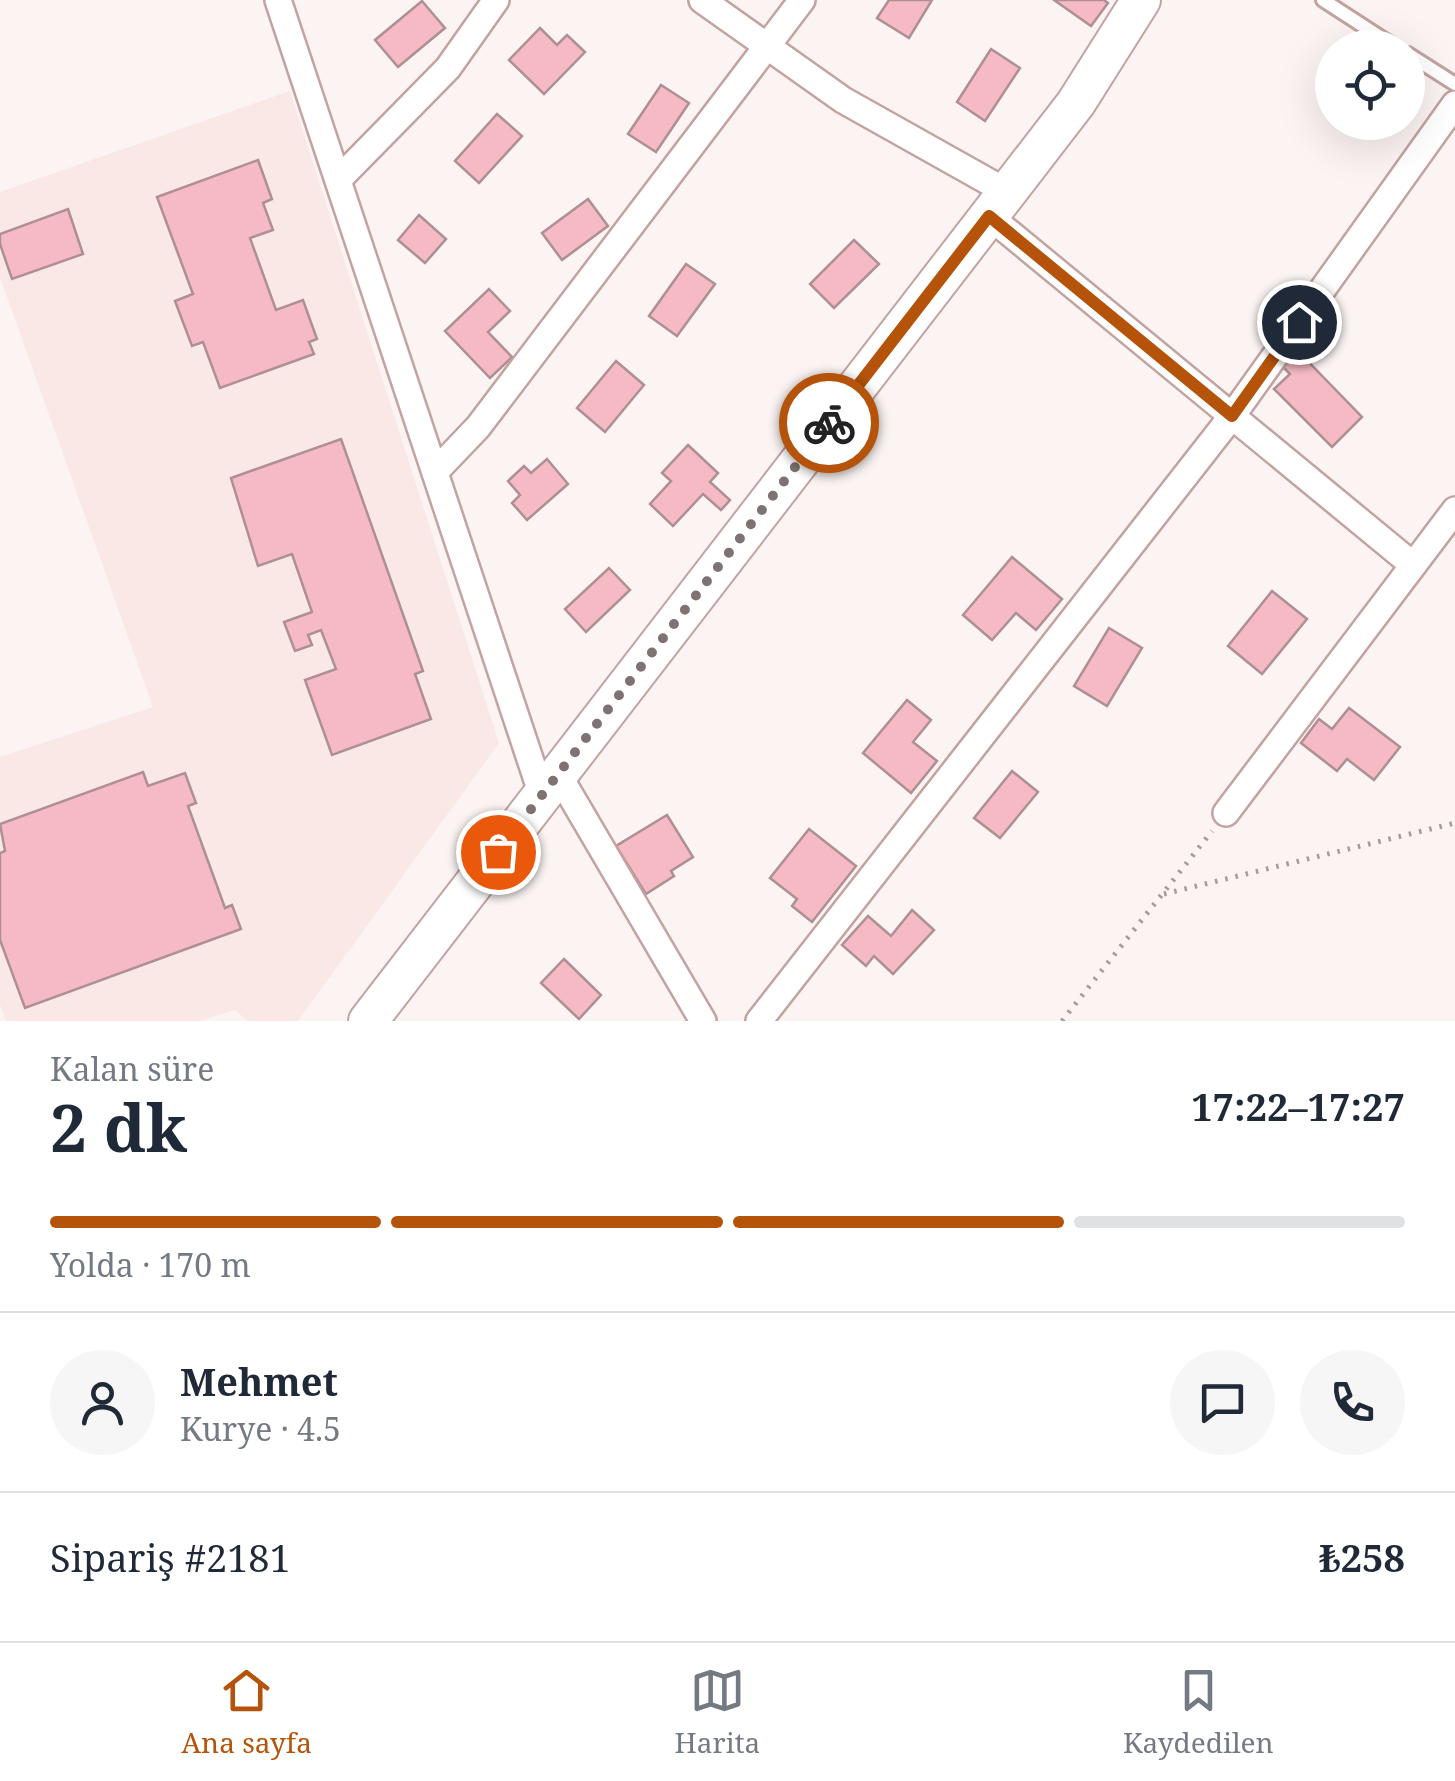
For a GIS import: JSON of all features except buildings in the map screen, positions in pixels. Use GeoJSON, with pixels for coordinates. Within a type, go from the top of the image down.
{"type":"FeatureCollection","features":[{"type":"Feature","properties":{"kind":"main road"},"geometry":{"type":"LineString","coordinates":[[368,1021],[1076,103],[1141,0]]}},
{"type":"Feature","properties":{"kind":"street"},"geometry":{"type":"LineString","coordinates":[[278,0],[435,472],[550,785],[703,1021]]}},
{"type":"Feature","properties":{"kind":"street"},"geometry":{"type":"LineString","coordinates":[[338,180],[448,68],[496,0]]}},
{"type":"Feature","properties":{"kind":"street"},"geometry":{"type":"LineString","coordinates":[[702,0],[998,204],[1232,416],[1413,565]]}},
{"type":"Feature","properties":{"kind":"street"},"geometry":{"type":"LineString","coordinates":[[435,472],[478,427],[802,0]]}},
{"type":"Feature","properties":{"kind":"street"},"geometry":{"type":"LineString","coordinates":[[758,1021],[1232,416],[1455,104]]}},
{"type":"Feature","properties":{"kind":"street"},"geometry":{"type":"LineString","coordinates":[[1226,812],[1455,510]]}},
{"type":"Feature","properties":{"kind":"lane"},"geometry":{"type":"LineString","coordinates":[[1323,0],[1370,30]]}},
{"type":"Feature","properties":{"kind":"lane"},"geometry":{"type":"LineString","coordinates":[[1425,65],[1455,84]]}},
{"type":"Feature","properties":{"kind":"path"},"geometry":{"type":"LineString","coordinates":[[1062,1021],[1226,812]]}},
{"type":"Feature","properties":{"kind":"path"},"geometry":{"type":"LineString","coordinates":[[1164,894],[1455,823]]}},
{"type":"Feature","properties":{"kind":"shaded area"},"geometry":{"type":"Polygon","coordinates":[[[290,91],[499,743],[298,1021],[248,1021],[235,1010],[199,1021],[6,1021],[0,1005],[0,757],[153,707],[0,277],[0,192],[290,91]]]}},
{"type":"Feature","properties":{"kind":"way so far"},"geometry":{"type":"LineString","coordinates":[[498,852],[829,423]]}},
{"type":"Feature","properties":{"kind":"route"},"geometry":{"type":"LineString","coordinates":[[829,423],[989,216],[1232,416],[1299,322]]}}]}
